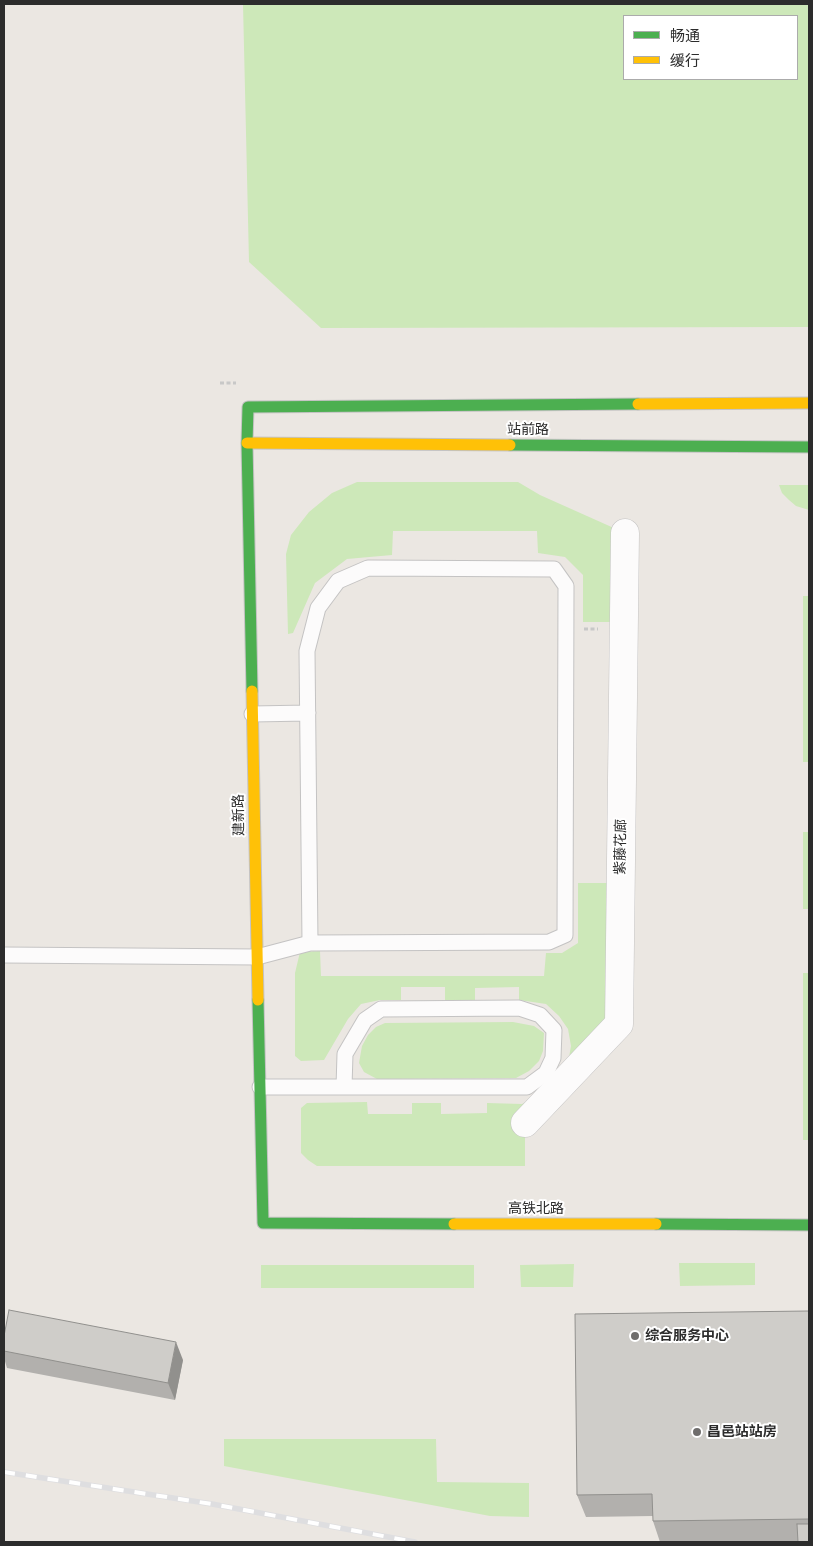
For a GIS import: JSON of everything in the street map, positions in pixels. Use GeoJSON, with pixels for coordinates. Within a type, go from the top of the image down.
{"type":"FeatureCollection","features":[{"type":"Feature","properties":{"kind":"street","name":"站前路"},"geometry":{"type":"LineString","coordinates":[[248,407],[809,403]]}},
{"type":"Feature","properties":{"kind":"street","name":"建新路"},"geometry":{"type":"LineString","coordinates":[[248,407],[246,443],[263,1223]]}},
{"type":"Feature","properties":{"kind":"street","name":"站前路"},"geometry":{"type":"LineString","coordinates":[[246,443],[809,447]]}},
{"type":"Feature","properties":{"kind":"street","name":"紫藤花廊"},"geometry":{"type":"LineString","coordinates":[[525,1123],[620,1024],[625,533]]}},
{"type":"Feature","properties":{"kind":"street","name":"高铁北路"},"geometry":{"type":"LineString","coordinates":[[263,1223],[809,1225]]}},
{"type":"Feature","properties":{"kind":"lane"},"geometry":{"type":"LineString","coordinates":[[4,955],[257,957],[310,944],[548,942],[565,935],[566,586],[554,569],[368,568],[338,580],[318,608],[307,651],[310,944]]}},
{"type":"Feature","properties":{"kind":"lane"},"geometry":{"type":"LineString","coordinates":[[252,714],[308,713]]}},
{"type":"Feature","properties":{"kind":"lane"},"geometry":{"type":"LineString","coordinates":[[260,1087],[344,1087],[527,1087],[546,1073],[553,1058],[554,1030],[540,1015],[519,1008],[381,1009],[365,1020],[345,1054],[344,1087]]}},
{"type":"Feature","properties":{"kind":"green space"},"geometry":{"type":"Polygon","coordinates":[[[243,4],[809,4],[809,327],[321,328],[249,262],[243,4]]]}},
{"type":"Feature","properties":{"kind":"green space"},"geometry":{"type":"Polygon","coordinates":[[[357,482],[518,482],[540,495],[625,533],[624,622],[583,622],[583,575],[565,557],[538,553],[537,531],[393,531],[392,555],[347,559],[315,583],[293,633],[288,634],[286,554],[291,535],[309,512],[332,493],[357,482]]]}},
{"type":"Feature","properties":{"kind":"green space"},"geometry":{"type":"Polygon","coordinates":[[[779,485],[809,485],[809,510],[796,506],[782,493],[779,485]]]}},
{"type":"Feature","properties":{"kind":"green space"},"geometry":{"type":"Polygon","coordinates":[[[803,596],[809,596],[809,762],[803,762],[803,596]]]}},
{"type":"Feature","properties":{"kind":"green space"},"geometry":{"type":"Polygon","coordinates":[[[803,832],[809,832],[809,909],[803,909],[803,832]]]}},
{"type":"Feature","properties":{"kind":"green space"},"geometry":{"type":"Polygon","coordinates":[[[578,883],[621,883],[619,1024],[525,1123],[525,1166],[317,1166],[301,1153],[301,1108],[307,1103],[367,1102],[368,1114],[412,1114],[412,1103],[441,1103],[441,1114],[487,1113],[487,1103],[522,1104],[548,1091],[568,1063],[571,1046],[568,1029],[559,1016],[546,1004],[519,1000],[519,987],[475,988],[475,1000],[445,1000],[445,987],[401,987],[401,1000],[380,1000],[361,1004],[348,1019],[324,1060],[301,1061],[295,1056],[295,973],[300,952],[320,951],[321,976],[544,976],[546,953],[562,953],[578,943],[578,883]]]}},
{"type":"Feature","properties":{"kind":"green space"},"geometry":{"type":"Polygon","coordinates":[[[803,973],[809,973],[809,1140],[803,1140],[803,973]]]}},
{"type":"Feature","properties":{"kind":"green space"},"geometry":{"type":"Polygon","coordinates":[[[513,1022],[534,1026],[544,1033],[543,1051],[539,1061],[529,1071],[516,1078],[377,1079],[364,1072],[359,1063],[362,1046],[368,1035],[376,1027],[385,1023],[513,1022]]]}},
{"type":"Feature","properties":{"kind":"green space"},"geometry":{"type":"Polygon","coordinates":[[[679,1263],[755,1263],[755,1285],[680,1286],[679,1263]]]}},
{"type":"Feature","properties":{"kind":"green space"},"geometry":{"type":"Polygon","coordinates":[[[574,1264],[573,1287],[521,1287],[520,1265],[574,1264]]]}},
{"type":"Feature","properties":{"kind":"green space"},"geometry":{"type":"Polygon","coordinates":[[[261,1265],[474,1265],[474,1288],[261,1288],[261,1265]]]}},
{"type":"Feature","properties":{"kind":"green space"},"geometry":{"type":"Polygon","coordinates":[[[224,1439],[436,1439],[437,1482],[529,1483],[529,1517],[490,1516],[224,1466],[224,1439]]]}},
{"type":"Feature","properties":{"kind":"building"},"geometry":{"type":"Polygon","coordinates":[[[9,1310],[176,1342],[168,1383],[4,1351],[4,1336],[9,1310]]]}},
{"type":"Feature","properties":{"kind":"building","name":"昌邑站站房"},"geometry":{"type":"Polygon","coordinates":[[[809,1311],[809,1519],[653,1521],[652,1494],[577,1495],[575,1314],[809,1311]]]}},
{"type":"Feature","properties":{"kind":"building"},"geometry":{"type":"Polygon","coordinates":[[[797,1524],[809,1524],[809,1542],[798,1542],[797,1524]]]}},
{"type":"Feature","properties":{"kind":"railway"},"geometry":{"type":"LineString","coordinates":[[4,1472],[212,1504],[415,1542]]}},
{"type":"Feature","properties":{"kind":"traffic: fast"},"geometry":{"type":"LineString","coordinates":[[252,691],[247,443],[248,407],[638,404]]}},
{"type":"Feature","properties":{"kind":"traffic: fast"},"geometry":{"type":"LineString","coordinates":[[510,445],[809,447]]}},
{"type":"Feature","properties":{"kind":"traffic: fast"},"geometry":{"type":"LineString","coordinates":[[258,1000],[263,1223],[454,1224]]}},
{"type":"Feature","properties":{"kind":"traffic: fast"},"geometry":{"type":"LineString","coordinates":[[656,1224],[809,1225]]}},
{"type":"Feature","properties":{"kind":"traffic: slow"},"geometry":{"type":"LineString","coordinates":[[638,404],[809,403]]}},
{"type":"Feature","properties":{"kind":"traffic: slow"},"geometry":{"type":"LineString","coordinates":[[247,443],[510,445]]}},
{"type":"Feature","properties":{"kind":"traffic: slow"},"geometry":{"type":"LineString","coordinates":[[252,691],[258,1000]]}},
{"type":"Feature","properties":{"kind":"traffic: slow"},"geometry":{"type":"LineString","coordinates":[[454,1224],[656,1224]]}},
{"type":"Feature","properties":{"kind":"place","name":"综合服务中心"},"geometry":{"type":"Point","coordinates":[635,1336]}},
{"type":"Feature","properties":{"kind":"place","name":"昌邑站站房"},"geometry":{"type":"Point","coordinates":[697,1432]}}]}
